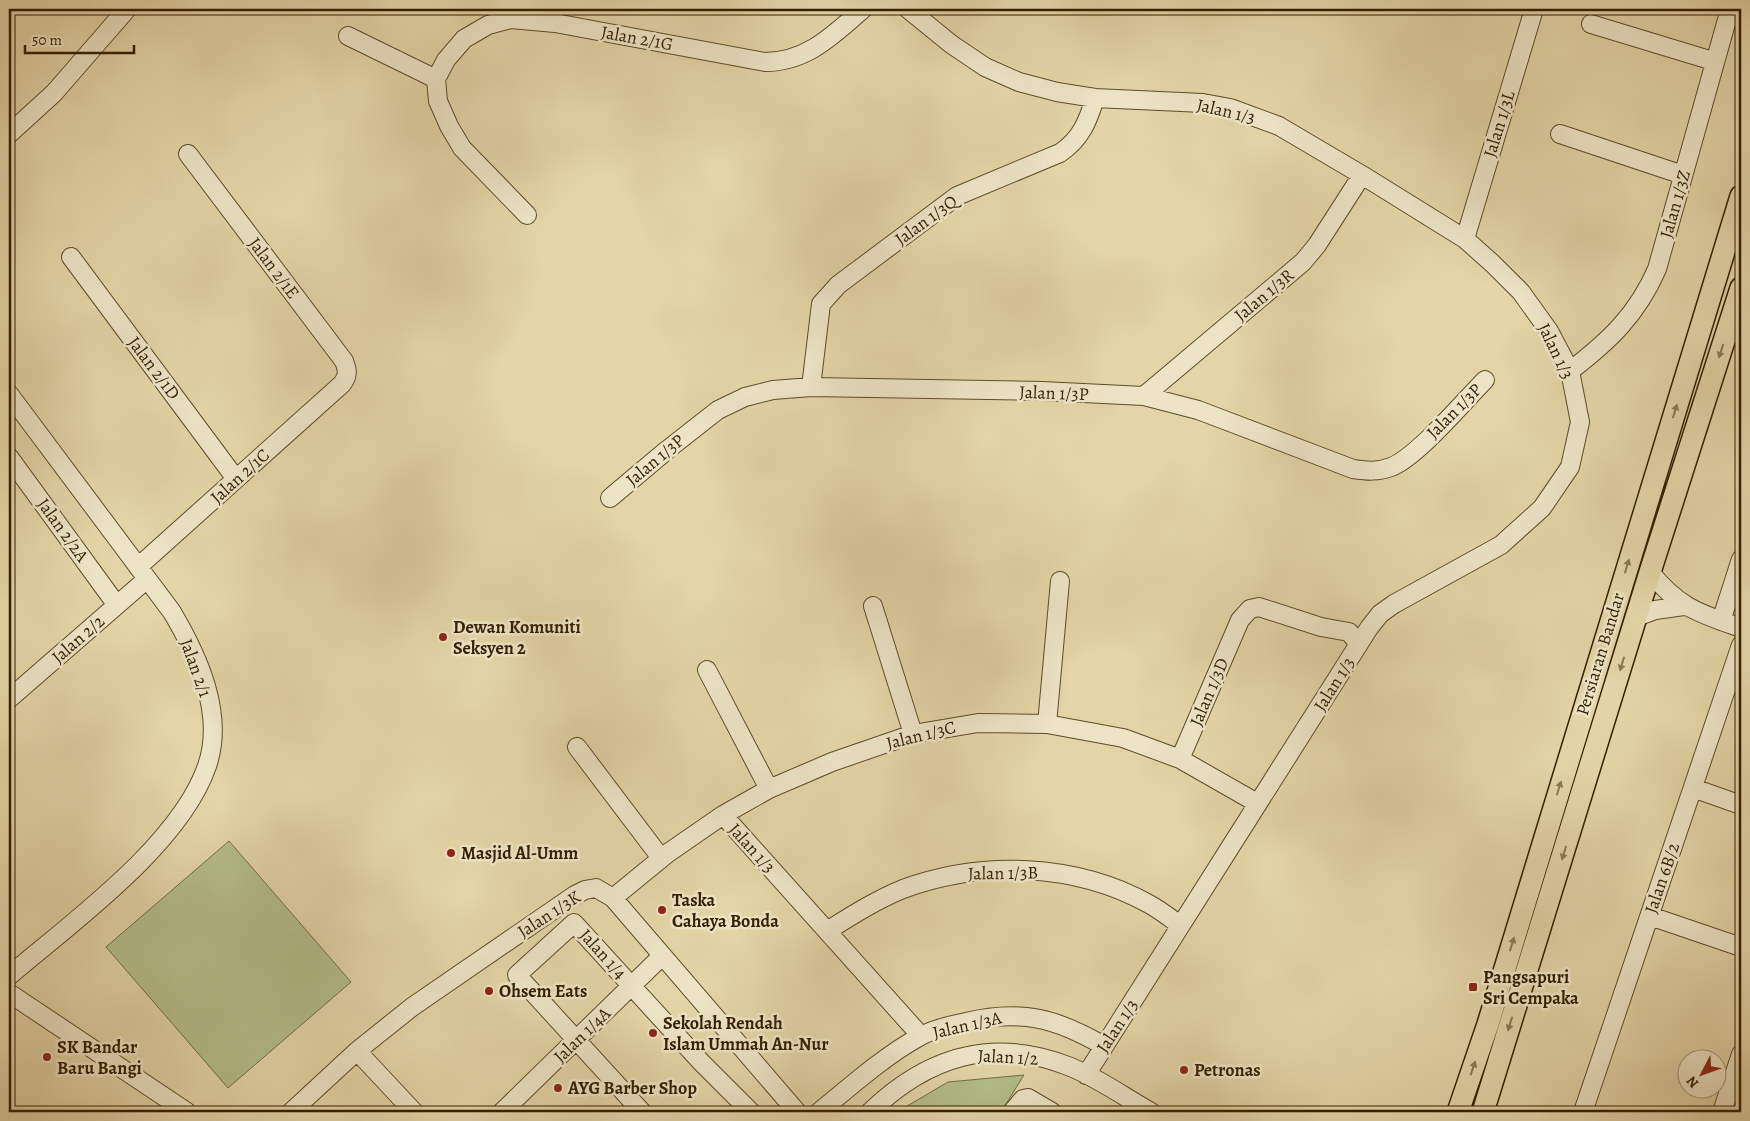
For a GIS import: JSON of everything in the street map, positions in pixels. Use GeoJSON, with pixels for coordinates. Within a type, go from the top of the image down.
{"type":"FeatureCollection","features":[{"type":"Feature","properties":{"kind":"main road","name":"Persiaran Bandar"},"geometry":{"type":"LineString","coordinates":[[1458,1112],[1488,1024],[1741,196]]}},
{"type":"Feature","properties":{"kind":"main road","name":"Persiaran Bandar"},"geometry":{"type":"LineString","coordinates":[[1483,1112],[1650,572],[1741,288]]}},
{"type":"Feature","properties":{"kind":"street"},"geometry":{"type":"LineString","coordinates":[[9,134],[54,92],[127,9]]}},
{"type":"Feature","properties":{"kind":"street","name":"Jalan 2/1G"},"geometry":{"type":"LineString","coordinates":[[436,79],[446,60],[464,39],[488,25],[511,20],[556,16],[764,62],[780,62],[794,59],[820,45],[863,9]]}},
{"type":"Feature","properties":{"kind":"street","name":"Jalan 1/3"},"geometry":{"type":"LineString","coordinates":[[908,9],[951,44],[985,67],[1019,82],[1057,92],[1095,98],[1202,103],[1230,108],[1279,126],[1362,175],[1465,239],[1521,292],[1550,331],[1570,371],[1580,422],[1570,467],[1542,508],[1501,544],[1387,609],[1369,628],[1086,1075]]}},
{"type":"Feature","properties":{"kind":"street","name":"Jalan 1/3L"},"geometry":{"type":"LineString","coordinates":[[1465,239],[1534,9]]}},
{"type":"Feature","properties":{"kind":"street","name":"Jalan 1/3Z"},"geometry":{"type":"LineString","coordinates":[[1570,371],[1619,329],[1647,292],[1657,269],[1713,62],[1730,9]]}},
{"type":"Feature","properties":{"kind":"street"},"geometry":{"type":"LineString","coordinates":[[1590,24],[1713,62]]}},
{"type":"Feature","properties":{"kind":"street"},"geometry":{"type":"LineString","coordinates":[[348,36],[436,79],[438,101],[449,126],[462,148],[527,215]]}},
{"type":"Feature","properties":{"kind":"street","name":"Jalan 1/3Q"},"geometry":{"type":"LineString","coordinates":[[811,387],[821,304],[838,285],[957,196],[1060,153],[1072,145],[1088,123],[1095,98]]}},
{"type":"Feature","properties":{"kind":"street"},"geometry":{"type":"LineString","coordinates":[[1560,134],[1683,175]]}},
{"type":"Feature","properties":{"kind":"street","name":"Jalan 2/1E"},"geometry":{"type":"LineString","coordinates":[[188,154],[344,362],[348,370],[347,377],[342,384]]}},
{"type":"Feature","properties":{"kind":"street","name":"Jalan 1/3R"},"geometry":{"type":"LineString","coordinates":[[1144,396],[1302,262],[1317,245],[1362,175]]}},
{"type":"Feature","properties":{"kind":"street","name":"Jalan 2/1D"},"geometry":{"type":"LineString","coordinates":[[71,257],[236,479]]}},
{"type":"Feature","properties":{"kind":"street","name":"Jalan 1/3P"},"geometry":{"type":"LineString","coordinates":[[610,498],[718,410],[745,397],[773,390],[811,387],[1042,391],[1144,396],[1198,410],[1353,469],[1373,471],[1393,466],[1410,455],[1484,380]]}},
{"type":"Feature","properties":{"kind":"street","name":"Jalan 2/1C"},"geometry":{"type":"LineString","coordinates":[[142,573],[236,479],[342,384]]}},
{"type":"Feature","properties":{"kind":"street","name":"Jalan 2/1"},"geometry":{"type":"LineString","coordinates":[[9,394],[172,612],[192,646],[204,676],[210,706],[211,736],[208,765],[198,788],[184,810],[147,854],[119,881],[9,976]]}},
{"type":"Feature","properties":{"kind":"street","name":"Jalan 2/2A"},"geometry":{"type":"LineString","coordinates":[[9,456],[116,604]]}},
{"type":"Feature","properties":{"kind":"street"},"geometry":{"type":"LineString","coordinates":[[1721,621],[1741,559]]}},
{"type":"Feature","properties":{"kind":"street"},"geometry":{"type":"LineString","coordinates":[[1650,572],[1668,593],[1684,606],[1741,628]]}},
{"type":"Feature","properties":{"kind":"street","name":"Jalan 2/2"},"geometry":{"type":"LineString","coordinates":[[9,699],[116,604],[142,573]]}},
{"type":"Feature","properties":{"kind":"street"},"geometry":{"type":"LineString","coordinates":[[1047,724],[1060,581]]}},
{"type":"Feature","properties":{"kind":"street"},"geometry":{"type":"LineString","coordinates":[[873,606],[913,734]]}},
{"type":"Feature","properties":{"kind":"street","name":"Jalan 1/3D"},"geometry":{"type":"LineString","coordinates":[[1180,759],[1238,626],[1246,612],[1259,606],[1321,626],[1349,632],[1359,644]]}},
{"type":"Feature","properties":{"kind":"street"},"geometry":{"type":"LineString","coordinates":[[1636,617],[1655,610],[1684,606]]}},
{"type":"Feature","properties":{"kind":"street","name":"Jalan 6B/2"},"geometry":{"type":"LineString","coordinates":[[1583,1112],[1693,788],[1738,665],[1741,645]]}},
{"type":"Feature","properties":{"kind":"street"},"geometry":{"type":"LineString","coordinates":[[707,670],[769,789]]}},
{"type":"Feature","properties":{"kind":"street","name":"Jalan 1/3C"},"geometry":{"type":"LineString","coordinates":[[612,898],[661,858],[723,816],[769,789],[832,762],[913,734],[978,723],[1047,724],[1123,738],[1180,759],[1257,803]]}},
{"type":"Feature","properties":{"kind":"street"},"geometry":{"type":"LineString","coordinates":[[576,747],[661,858]]}},
{"type":"Feature","properties":{"kind":"street"},"geometry":{"type":"LineString","coordinates":[[1693,788],[1741,805]]}},
{"type":"Feature","properties":{"kind":"street","name":"Jalan 1/3"},"geometry":{"type":"LineString","coordinates":[[723,816],[921,1036]]}},
{"type":"Feature","properties":{"kind":"street","name":"Jalan 1/3B"},"geometry":{"type":"LineString","coordinates":[[826,931],[862,909],[902,890],[948,876],[991,870],[1033,870],[1077,877],[1112,888],[1148,904],[1180,925]]}},
{"type":"Feature","properties":{"kind":"street","name":"Jalan 1/3K"},"geometry":{"type":"LineString","coordinates":[[291,1112],[358,1051],[412,1007],[575,895],[585,890],[596,888],[612,898],[796,1112]]}},
{"type":"Feature","properties":{"kind":"street"},"geometry":{"type":"LineString","coordinates":[[1650,916],[1741,947]]}},
{"type":"Feature","properties":{"kind":"street","name":"Jalan 1/4"},"geometry":{"type":"LineString","coordinates":[[642,1112],[517,975],[574,923],[750,1112]]}},
{"type":"Feature","properties":{"kind":"street","name":"Jalan 1/4A"},"geometry":{"type":"LineString","coordinates":[[502,1112],[633,987],[662,956]]}},
{"type":"Feature","properties":{"kind":"street"},"geometry":{"type":"LineString","coordinates":[[9,993],[187,1112]]}},
{"type":"Feature","properties":{"kind":"street","name":"Jalan 1/3A"},"geometry":{"type":"LineString","coordinates":[[819,1112],[890,1056],[921,1036],[981,1018],[1006,1015],[1055,1021],[1077,1030],[1104,1046]]}},
{"type":"Feature","properties":{"kind":"street"},"geometry":{"type":"LineString","coordinates":[[358,1051],[414,1112]]}},
{"type":"Feature","properties":{"kind":"street","name":"Jalan 1/2"},"geometry":{"type":"LineString","coordinates":[[870,1112],[916,1074],[934,1065],[973,1054],[993,1053],[1035,1056],[1068,1066],[1151,1112]]}},
{"type":"Feature","properties":{"kind":"street"},"geometry":{"type":"LineString","coordinates":[[1722,1112],[1741,1054]]}},
{"type":"Feature","properties":{"kind":"street"},"geometry":{"type":"LineString","coordinates":[[1012,1112],[1022,1099],[1028,1098],[1052,1112]]}},
{"type":"Feature","properties":{"kind":"green space"},"geometry":{"type":"Polygon","coordinates":[[[229,841],[351,982],[228,1088],[106,947],[229,841]]]}},
{"type":"Feature","properties":{"kind":"green space"},"geometry":{"type":"Polygon","coordinates":[[[1024,1075],[1001,1112],[897,1112],[948,1082],[1024,1075]]]}},
{"type":"Feature","properties":{"kind":"place","name":"Dewan Komuniti Seksyen 2"},"geometry":{"type":"Point","coordinates":[443,637]}},
{"type":"Feature","properties":{"kind":"place","name":"Masjid Al-Umm"},"geometry":{"type":"Point","coordinates":[451,853]}},
{"type":"Feature","properties":{"kind":"place","name":"Taska Cahaya Bonda"},"geometry":{"type":"Point","coordinates":[662,910]}},
{"type":"Feature","properties":{"kind":"place","name":"Pangsapuri Sri Cempaka"},"geometry":{"type":"Point","coordinates":[1473,987]}},
{"type":"Feature","properties":{"kind":"place","name":"Ohsem Eats"},"geometry":{"type":"Point","coordinates":[489,991]}},
{"type":"Feature","properties":{"kind":"place","name":"Sekolah Rendah Islam Ummah An-Nur"},"geometry":{"type":"Point","coordinates":[653,1033]}},
{"type":"Feature","properties":{"kind":"place","name":"SK Bandar Baru Bangi"},"geometry":{"type":"Point","coordinates":[47,1057]}},
{"type":"Feature","properties":{"kind":"place","name":"Petronas"},"geometry":{"type":"Point","coordinates":[1184,1070]}},
{"type":"Feature","properties":{"kind":"place","name":"AYG Barber Shop"},"geometry":{"type":"Point","coordinates":[558,1088]}}]}
